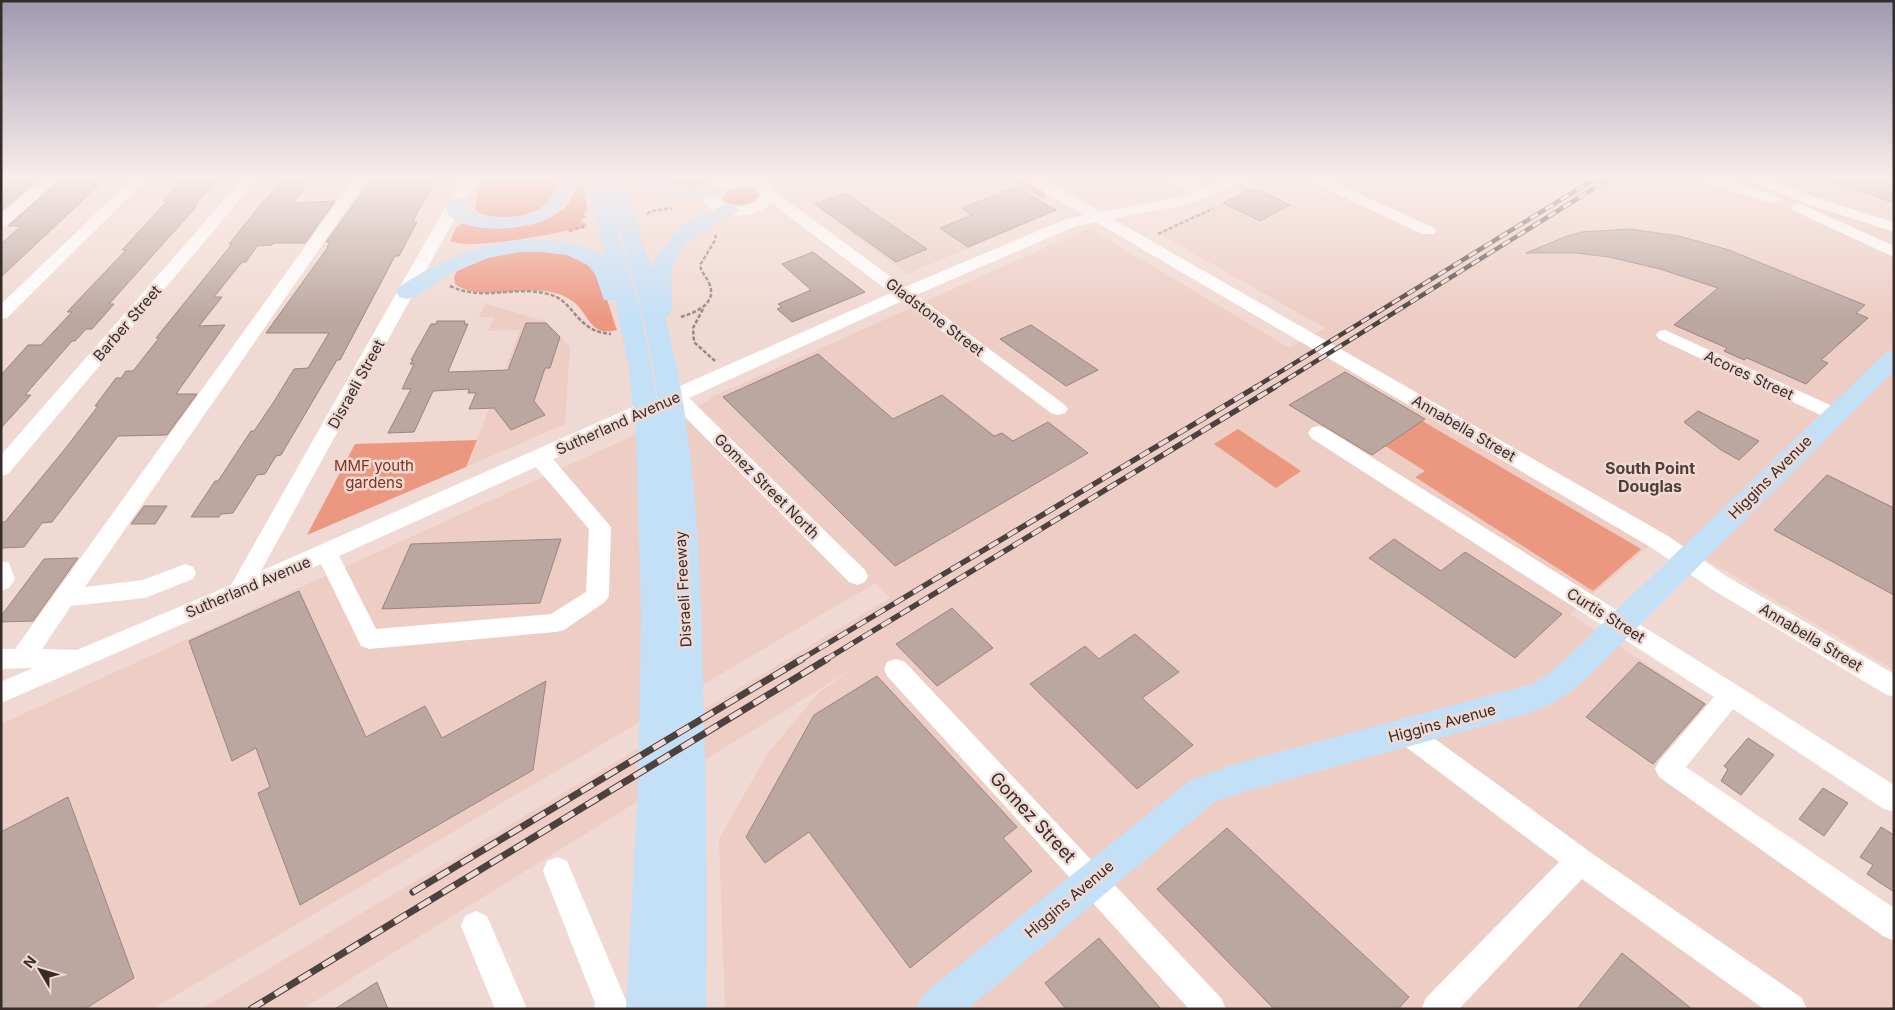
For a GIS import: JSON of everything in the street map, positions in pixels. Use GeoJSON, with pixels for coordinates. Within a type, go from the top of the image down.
{"type":"FeatureCollection","features":[{"type":"Feature","properties":{"kind":"main road","name":"Disraeli Freeway"},"geometry":{"type":"LineString","coordinates":[[610,224],[638,301]]}},
{"type":"Feature","properties":{"kind":"main road","name":"Disraeli Freeway"},"geometry":{"type":"LineString","coordinates":[[623,224],[648,345],[668,388],[675,439],[686,608],[690,888],[686,1009]]}},
{"type":"Feature","properties":{"kind":"main road"},"geometry":{"type":"LineString","coordinates":[[407,292],[438,271],[481,252],[531,244],[570,249],[587,255],[599,263],[606,272],[638,301],[661,270],[676,241],[700,224]]}},
{"type":"Feature","properties":{"kind":"main road","name":"Disraeli Freeway"},"geometry":{"type":"LineString","coordinates":[[646,1009],[652,899],[656,619],[650,444],[645,392],[648,345]]}},
{"type":"Feature","properties":{"kind":"main road","name":"Higgins Avenue"},"geometry":{"type":"LineString","coordinates":[[936,1009],[1183,805],[1202,792],[1238,778],[1543,694],[1566,678],[1622,625],[1834,414],[1894,357]]}},
{"type":"Feature","properties":{"kind":"street"},"geometry":{"type":"LineString","coordinates":[[1,314],[93,224]]}},
{"type":"Feature","properties":{"kind":"street","name":"Barber Street"},"geometry":{"type":"LineString","coordinates":[[1,469],[211,224]]}},
{"type":"Feature","properties":{"kind":"street"},"geometry":{"type":"LineString","coordinates":[[11,659],[64,598],[329,224]]}},
{"type":"Feature","properties":{"kind":"street","name":"Disraeli Street"},"geometry":{"type":"LineString","coordinates":[[239,591],[444,224]]}},
{"type":"Feature","properties":{"kind":"street","name":"Gladstone Street"},"geometry":{"type":"LineString","coordinates":[[805,224],[812,226]]}},
{"type":"Feature","properties":{"kind":"street","name":"Gladstone Street"},"geometry":{"type":"LineString","coordinates":[[809,224],[1058,409]]}},
{"type":"Feature","properties":{"kind":"street","name":"Sutherland Avenue"},"geometry":{"type":"LineString","coordinates":[[1,693],[326,553],[904,294],[1067,224]]}},
{"type":"Feature","properties":{"kind":"street","name":"Annabella Street"},"geometry":{"type":"LineString","coordinates":[[1111,224],[1660,542],[1718,582],[1894,687]]}},
{"type":"Feature","properties":{"kind":"street"},"geometry":{"type":"LineString","coordinates":[[1413,224],[1428,231]]}},
{"type":"Feature","properties":{"kind":"street"},"geometry":{"type":"LineString","coordinates":[[1842,224],[1894,252]]}},
{"type":"Feature","properties":{"kind":"street","name":"Acores Street"},"geometry":{"type":"LineString","coordinates":[[1664,335],[1834,414]]}},
{"type":"Feature","properties":{"kind":"street","name":"Gomez Street North"},"geometry":{"type":"LineString","coordinates":[[677,397],[857,576]]}},
{"type":"Feature","properties":{"kind":"street","name":"Curtis Street"},"geometry":{"type":"LineString","coordinates":[[1318,433],[1731,694],[1894,800]]}},
{"type":"Feature","properties":{"kind":"street"},"geometry":{"type":"LineString","coordinates":[[326,553],[369,639],[556,623],[597,596],[600,527],[540,458]]}},
{"type":"Feature","properties":{"kind":"street"},"geometry":{"type":"LineString","coordinates":[[1,569],[4,579],[1,582]]}},
{"type":"Feature","properties":{"kind":"street"},"geometry":{"type":"LineString","coordinates":[[64,598],[145,589],[185,573]]}},
{"type":"Feature","properties":{"kind":"street"},"geometry":{"type":"LineString","coordinates":[[11,659],[82,657]]}},
{"type":"Feature","properties":{"kind":"street","name":"Gomez Street"},"geometry":{"type":"LineString","coordinates":[[896,669],[1210,1009]]}},
{"type":"Feature","properties":{"kind":"street"},"geometry":{"type":"LineString","coordinates":[[1731,694],[1668,769],[1894,926]]}},
{"type":"Feature","properties":{"kind":"street"},"geometry":{"type":"LineString","coordinates":[[1406,733],[1437,758],[1580,861],[1791,1009]]}},
{"type":"Feature","properties":{"kind":"street"},"geometry":{"type":"LineString","coordinates":[[1437,1009],[1580,861]]}},
{"type":"Feature","properties":{"kind":"street"},"geometry":{"type":"LineString","coordinates":[[557,871],[611,1003],[610,1009]]}},
{"type":"Feature","properties":{"kind":"street"},"geometry":{"type":"LineString","coordinates":[[476,926],[511,1009]]}},
{"type":"Feature","properties":{"kind":"path"},"geometry":{"type":"LineString","coordinates":[[1158,234],[1179,224]]}},
{"type":"Feature","properties":{"kind":"path"},"geometry":{"type":"LineString","coordinates":[[704,308],[693,328],[694,342],[718,363]]}},
{"type":"Feature","properties":{"kind":"shaded area"},"geometry":{"type":"Polygon","coordinates":[[[839,224],[1025,224],[907,274],[839,224]]]}},
{"type":"Feature","properties":{"kind":"shaded area"},"geometry":{"type":"Polygon","coordinates":[[[1174,224],[1894,224],[1894,670],[1663,534],[1570,614],[1711,706],[1658,767],[1894,931],[1894,1009],[725,1009],[719,839],[766,756],[818,693],[852,669],[302,1009],[201,1009],[890,598],[875,583],[153,1009],[1,1009],[1,724],[709,401],[710,398],[1089,228],[1289,348],[1325,328],[1156,232],[1174,224]]]}},
{"type":"Feature","properties":{"kind":"shaded area"},"geometry":{"type":"Polygon","coordinates":[[[485,303],[547,322],[570,347],[565,424],[466,467],[520,330],[488,331],[494,317],[479,317],[485,303]]]}},
{"type":"Feature","properties":{"kind":"green space"},"geometry":{"type":"Polygon","coordinates":[[[461,224],[587,224],[584,227],[536,237],[476,244],[461,244],[450,241],[456,228],[461,224]]]}},
{"type":"Feature","properties":{"kind":"green space"},"geometry":{"type":"Polygon","coordinates":[[[526,250],[565,253],[587,265],[595,273],[601,284],[617,330],[602,331],[597,329],[576,304],[568,298],[555,293],[530,290],[477,292],[455,284],[456,269],[476,260],[526,250]]]}},
{"type":"Feature","properties":{"kind":"green space"},"geometry":{"type":"Polygon","coordinates":[[[1419,419],[1641,549],[1593,591],[1415,477],[1425,471],[1382,444],[1419,419]]]}},
{"type":"Feature","properties":{"kind":"green space"},"geometry":{"type":"Polygon","coordinates":[[[1238,429],[1301,471],[1276,488],[1214,444],[1238,429]]]}},
{"type":"Feature","properties":{"kind":"green space","name":"MMF youth gardens"},"geometry":{"type":"Polygon","coordinates":[[[477,440],[466,467],[307,535],[355,444],[477,440]]]}},
{"type":"Feature","properties":{"kind":"building"},"geometry":{"type":"Polygon","coordinates":[[[10,224],[57,224],[1,277],[1,244],[21,226],[8,226],[10,224]]]}},
{"type":"Feature","properties":{"kind":"building"},"geometry":{"type":"Polygon","coordinates":[[[146,224],[181,224],[109,304],[114,304],[92,329],[86,329],[75,341],[72,341],[25,395],[31,395],[1,428],[1,375],[28,345],[41,345],[72,312],[67,312],[126,250],[122,250],[146,224]]]}},
{"type":"Feature","properties":{"kind":"building"},"geometry":{"type":"Polygon","coordinates":[[[245,224],[318,224],[305,243],[274,243],[272,245],[257,246],[246,262],[242,262],[214,297],[222,297],[199,326],[225,325],[176,394],[197,394],[167,435],[118,436],[52,522],[42,523],[24,547],[1,548],[1,522],[5,522],[65,449],[98,406],[95,406],[116,378],[121,378],[126,371],[133,371],[159,338],[156,338],[232,244],[229,244],[245,224]]]}},
{"type":"Feature","properties":{"kind":"building"},"geometry":{"type":"Polygon","coordinates":[[[339,224],[416,224],[399,256],[395,256],[340,360],[337,360],[281,455],[276,456],[265,474],[257,475],[233,513],[221,514],[219,517],[191,517],[215,481],[218,481],[251,431],[254,431],[294,369],[308,368],[329,333],[266,333],[328,247],[330,242],[326,242],[339,224]]]}},
{"type":"Feature","properties":{"kind":"building"},"geometry":{"type":"Polygon","coordinates":[[[843,224],[891,224],[927,249],[896,262],[843,224]]]}},
{"type":"Feature","properties":{"kind":"building"},"geometry":{"type":"Polygon","coordinates":[[[950,224],[1022,224],[968,247],[940,228],[950,224]]]}},
{"type":"Feature","properties":{"kind":"building"},"geometry":{"type":"Polygon","coordinates":[[[1629,229],[1679,236],[1729,250],[1865,305],[1856,313],[1868,318],[1821,360],[1828,363],[1806,384],[1747,358],[1744,360],[1724,351],[1727,348],[1674,325],[1718,288],[1660,269],[1609,257],[1576,253],[1526,253],[1567,236],[1582,232],[1629,229]]]}},
{"type":"Feature","properties":{"kind":"building"},"geometry":{"type":"Polygon","coordinates":[[[813,252],[865,292],[792,322],[777,309],[782,307],[778,304],[811,290],[782,264],[813,252]]]}},
{"type":"Feature","properties":{"kind":"building"},"geometry":{"type":"Polygon","coordinates":[[[437,321],[465,321],[464,324],[468,324],[448,372],[508,370],[526,323],[546,323],[560,337],[550,368],[545,368],[534,401],[545,415],[511,430],[494,408],[469,409],[476,393],[468,393],[469,389],[433,391],[414,432],[388,433],[411,389],[402,389],[414,364],[410,364],[413,360],[411,360],[431,324],[436,324],[437,321]]]}},
{"type":"Feature","properties":{"kind":"building"},"geometry":{"type":"Polygon","coordinates":[[[1031,325],[1098,370],[1066,386],[1000,339],[1031,325]]]}},
{"type":"Feature","properties":{"kind":"building"},"geometry":{"type":"Polygon","coordinates":[[[818,354],[893,419],[942,395],[994,436],[1002,433],[1013,441],[1048,422],[1088,453],[895,566],[723,397],[818,354]]]}},
{"type":"Feature","properties":{"kind":"building"},"geometry":{"type":"Polygon","coordinates":[[[1345,372],[1425,419],[1372,455],[1289,405],[1345,372]]]}},
{"type":"Feature","properties":{"kind":"building"},"geometry":{"type":"Polygon","coordinates":[[[1698,411],[1759,441],[1739,460],[1721,450],[1684,422],[1698,411]]]}},
{"type":"Feature","properties":{"kind":"building"},"geometry":{"type":"Polygon","coordinates":[[[1827,475],[1894,508],[1894,595],[1774,530],[1827,475]]]}},
{"type":"Feature","properties":{"kind":"building"},"geometry":{"type":"Polygon","coordinates":[[[144,506],[167,506],[155,524],[131,524],[144,506]]]}},
{"type":"Feature","properties":{"kind":"building"},"geometry":{"type":"Polygon","coordinates":[[[561,539],[540,603],[382,609],[411,544],[561,539]]]}},
{"type":"Feature","properties":{"kind":"building"},"geometry":{"type":"Polygon","coordinates":[[[1394,539],[1441,571],[1465,552],[1562,614],[1515,658],[1369,558],[1394,539]]]}},
{"type":"Feature","properties":{"kind":"building"},"geometry":{"type":"Polygon","coordinates":[[[78,558],[33,621],[1,622],[1,616],[44,559],[78,558]]]}},
{"type":"Feature","properties":{"kind":"building"},"geometry":{"type":"Polygon","coordinates":[[[299,591],[366,737],[425,706],[442,738],[546,681],[533,770],[300,905],[258,793],[270,787],[256,748],[232,761],[189,641],[299,591]]]}},
{"type":"Feature","properties":{"kind":"building"},"geometry":{"type":"Polygon","coordinates":[[[952,608],[993,648],[937,686],[896,644],[952,608]]]}},
{"type":"Feature","properties":{"kind":"building"},"geometry":{"type":"Polygon","coordinates":[[[1135,634],[1179,672],[1142,698],[1193,745],[1137,789],[1030,684],[1085,646],[1099,659],[1135,634]]]}},
{"type":"Feature","properties":{"kind":"building"},"geometry":{"type":"Polygon","coordinates":[[[1639,662],[1705,704],[1653,764],[1586,717],[1639,662]]]}},
{"type":"Feature","properties":{"kind":"building"},"geometry":{"type":"Polygon","coordinates":[[[877,676],[1017,827],[1003,838],[1032,871],[910,968],[809,832],[765,863],[746,837],[814,715],[877,676]]]}},
{"type":"Feature","properties":{"kind":"building"},"geometry":{"type":"Polygon","coordinates":[[[1748,738],[1774,755],[1741,795],[1721,781],[1728,769],[1724,766],[1748,738]]]}},
{"type":"Feature","properties":{"kind":"building"},"geometry":{"type":"Polygon","coordinates":[[[1823,788],[1848,803],[1824,836],[1799,819],[1823,788]]]}},
{"type":"Feature","properties":{"kind":"building"},"geometry":{"type":"Polygon","coordinates":[[[68,797],[134,978],[85,1009],[1,1009],[1,832],[68,797]]]}},
{"type":"Feature","properties":{"kind":"building"},"geometry":{"type":"Polygon","coordinates":[[[1881,827],[1894,835],[1894,892],[1867,874],[1873,865],[1860,857],[1881,827]]]}},
{"type":"Feature","properties":{"kind":"building"},"geometry":{"type":"Polygon","coordinates":[[[1227,828],[1409,997],[1398,1009],[1274,1009],[1157,889],[1227,828]]]}},
{"type":"Feature","properties":{"kind":"building"},"geometry":{"type":"Polygon","coordinates":[[[1099,938],[1161,1009],[1066,1009],[1045,983],[1099,938]]]}},
{"type":"Feature","properties":{"kind":"building"},"geometry":{"type":"Polygon","coordinates":[[[1622,953],[1692,1009],[1577,1009],[1622,953]]]}},
{"type":"Feature","properties":{"kind":"building"},"geometry":{"type":"Polygon","coordinates":[[[377,982],[388,1009],[335,1009],[377,982]]]}},
{"type":"Feature","properties":{"kind":"railway"},"geometry":{"type":"LineString","coordinates":[[1254,388],[1521,224]]}},
{"type":"Feature","properties":{"kind":"railway"},"geometry":{"type":"LineString","coordinates":[[1273,388],[1536,224]]}},
{"type":"Feature","properties":{"kind":"railway"},"geometry":{"type":"LineString","coordinates":[[800,660],[1256,387]]}},
{"type":"Feature","properties":{"kind":"railway"},"geometry":{"type":"LineString","coordinates":[[825,660],[1275,387]]}},
{"type":"Feature","properties":{"kind":"railway"},"geometry":{"type":"LineString","coordinates":[[413,892],[802,659]]}},
{"type":"Feature","properties":{"kind":"railway"},"geometry":{"type":"LineString","coordinates":[[251,1009],[827,659]]}},
{"type":"Feature","properties":{"kind":"district","name":"South Point Douglas"},"geometry":{"type":"Point","coordinates":[1650,477]}}]}
